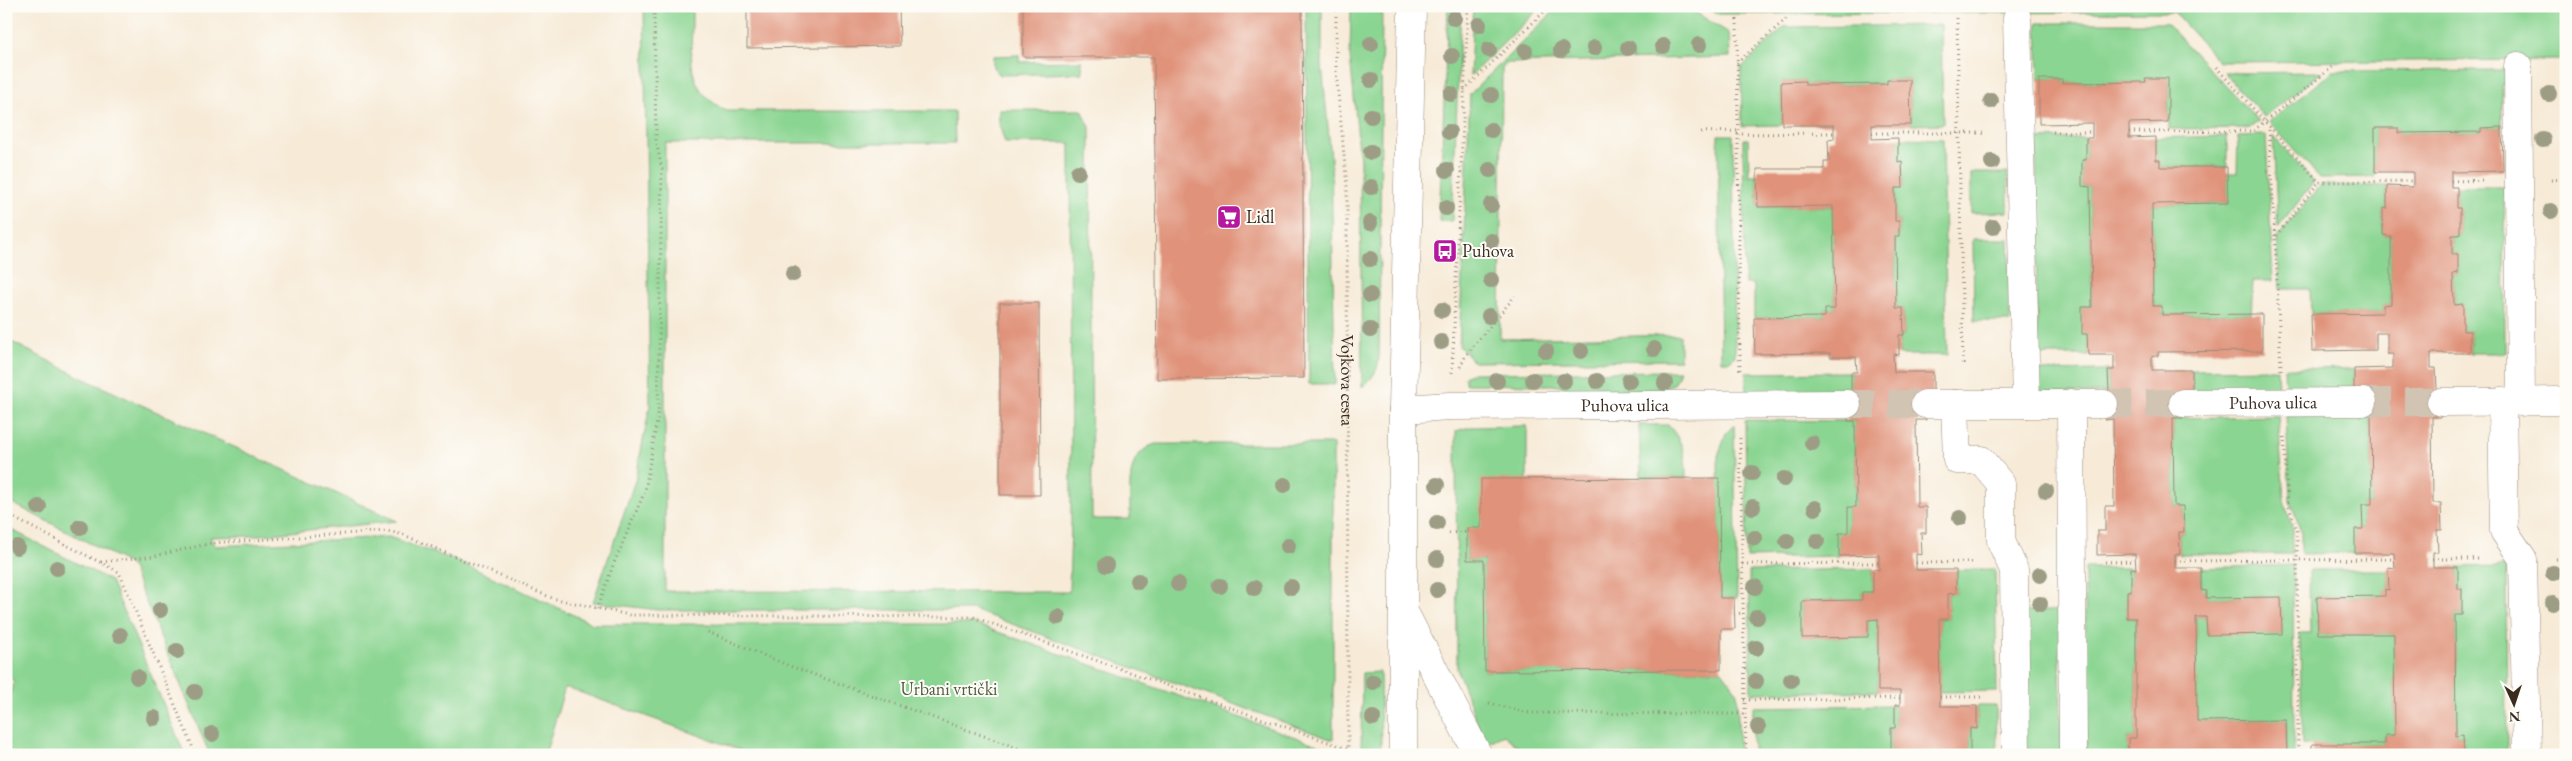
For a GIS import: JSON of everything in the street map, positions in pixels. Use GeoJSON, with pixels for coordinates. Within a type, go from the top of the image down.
{"type":"FeatureCollection","features":[{"type":"Feature","properties":{"kind":"street"},"geometry":{"type":"LineString","coordinates":[[1402,755],[1403,409],[1412,6]]}},
{"type":"Feature","properties":{"kind":"street"},"geometry":{"type":"LineString","coordinates":[[2017,18],[2026,404]]}},
{"type":"Feature","properties":{"kind":"street"},"geometry":{"type":"LineString","coordinates":[[2518,66],[2511,402],[2504,530],[2523,559],[2527,755]]}},
{"type":"Feature","properties":{"kind":"street"},"geometry":{"type":"LineString","coordinates":[[2441,402],[2566,401]]}},
{"type":"Feature","properties":{"kind":"street","name":"Puhova ulica"},"geometry":{"type":"LineString","coordinates":[[2182,403],[2282,404],[2363,402]]}},
{"type":"Feature","properties":{"kind":"street"},"geometry":{"type":"LineString","coordinates":[[2071,403],[2073,755]]}},
{"type":"Feature","properties":{"kind":"street","name":"Puhova ulica"},"geometry":{"type":"LineString","coordinates":[[1403,409],[1450,406],[1847,404]]}},
{"type":"Feature","properties":{"kind":"street"},"geometry":{"type":"LineString","coordinates":[[1925,404],[2104,404]]}},
{"type":"Feature","properties":{"kind":"street"},"geometry":{"type":"LineString","coordinates":[[1955,404],[1957,460],[1981,460],[2001,484],[2001,541],[2014,570],[2016,755]]}},
{"type":"Feature","properties":{"kind":"street"},"geometry":{"type":"LineString","coordinates":[[1401,606],[1478,755]]}},
{"type":"Feature","properties":{"kind":"path"},"geometry":{"type":"LineString","coordinates":[[597,609],[614,562],[645,491],[658,415],[662,169],[656,142],[654,6]]}},
{"type":"Feature","properties":{"kind":"path","name":"Vojkova cesta"},"geometry":{"type":"LineString","coordinates":[[1336,6],[1336,71],[1348,187],[1348,755]]}},
{"type":"Feature","properties":{"kind":"path"},"geometry":{"type":"LineString","coordinates":[[1450,406],[1468,6]]}},
{"type":"Feature","properties":{"kind":"path"},"geometry":{"type":"LineString","coordinates":[[1464,90],[1550,6]]}},
{"type":"Feature","properties":{"kind":"path"},"geometry":{"type":"LineString","coordinates":[[1957,18],[1961,133],[1963,364]]}},
{"type":"Feature","properties":{"kind":"path"},"geometry":{"type":"LineString","coordinates":[[1737,63],[1786,19]]}},
{"type":"Feature","properties":{"kind":"path"},"geometry":{"type":"LineString","coordinates":[[2129,132],[2252,131],[2336,65]]}},
{"type":"Feature","properties":{"kind":"path"},"geometry":{"type":"LineString","coordinates":[[2216,67],[2264,123],[2319,182],[2413,181]]}},
{"type":"Feature","properties":{"kind":"path"},"geometry":{"type":"LineString","coordinates":[[2269,128],[2288,504],[2297,530],[2298,755]]}},
{"type":"Feature","properties":{"kind":"path"},"geometry":{"type":"LineString","coordinates":[[1702,132],[1834,133]]}},
{"type":"Feature","properties":{"kind":"path"},"geometry":{"type":"LineString","coordinates":[[1872,133],[2092,132]]}},
{"type":"Feature","properties":{"kind":"path"},"geometry":{"type":"LineString","coordinates":[[2275,237],[2319,182]]}},
{"type":"Feature","properties":{"kind":"path"},"geometry":{"type":"LineString","coordinates":[[1438,251],[1457,252]]}},
{"type":"Feature","properties":{"kind":"path"},"geometry":{"type":"LineString","coordinates":[[1460,367],[1466,355],[1515,296]]}},
{"type":"Feature","properties":{"kind":"path"},"geometry":{"type":"LineString","coordinates":[[6,514],[119,572],[196,755]]}},
{"type":"Feature","properties":{"kind":"path"},"geometry":{"type":"LineString","coordinates":[[101,562],[155,556],[212,543],[387,531],[404,535],[552,598],[629,615],[973,617],[1348,749]]}},
{"type":"Feature","properties":{"kind":"path"},"geometry":{"type":"LineString","coordinates":[[1449,532],[1467,532]]}},
{"type":"Feature","properties":{"kind":"path"},"geometry":{"type":"LineString","coordinates":[[2175,561],[2394,560]]}},
{"type":"Feature","properties":{"kind":"path"},"geometry":{"type":"LineString","coordinates":[[1742,564],[1878,563]]}},
{"type":"Feature","properties":{"kind":"path"},"geometry":{"type":"LineString","coordinates":[[1734,614],[1743,613]]}},
{"type":"Feature","properties":{"kind":"path"},"geometry":{"type":"LineString","coordinates":[[708,632],[796,668],[1037,755]]}},
{"type":"Feature","properties":{"kind":"path"},"geometry":{"type":"LineString","coordinates":[[1940,697],[2015,697]]}},
{"type":"Feature","properties":{"kind":"path"},"geometry":{"type":"LineString","coordinates":[[1744,700],[1900,698]]}},
{"type":"Feature","properties":{"kind":"path"},"geometry":{"type":"LineString","coordinates":[[1483,702],[1529,713],[1745,714]]}},
{"type":"Feature","properties":{"kind":"green space"},"geometry":{"type":"Polygon","coordinates":[[[644,6],[663,6],[664,11],[692,10],[691,56],[696,81],[702,92],[712,102],[727,111],[954,111],[955,143],[665,143],[665,591],[1069,592],[1071,523],[1070,143],[1005,143],[999,124],[999,110],[1082,110],[1090,127],[1092,519],[1130,519],[1130,486],[1133,465],[1145,449],[1155,444],[1333,444],[1333,740],[973,610],[658,610],[593,602],[635,481],[650,406],[644,6]]]}},
{"type":"Feature","properties":{"kind":"green space"},"geometry":{"type":"Polygon","coordinates":[[[1306,6],[1322,6],[1322,65],[1331,158],[1335,384],[1309,384],[1306,6]]]}},
{"type":"Feature","properties":{"kind":"green space"},"geometry":{"type":"Polygon","coordinates":[[[1351,6],[1382,6],[1379,357],[1374,374],[1362,387],[1360,160],[1350,56],[1351,6]]]}},
{"type":"Feature","properties":{"kind":"green space"},"geometry":{"type":"Polygon","coordinates":[[[1448,6],[1461,6],[1452,221],[1439,221],[1448,6]]]}},
{"type":"Feature","properties":{"kind":"green space"},"geometry":{"type":"Polygon","coordinates":[[[1473,6],[1542,6],[1470,76],[1473,6]]]}},
{"type":"Feature","properties":{"kind":"green space"},"geometry":{"type":"Polygon","coordinates":[[[1559,6],[1685,6],[1729,33],[1730,57],[1508,63],[1502,68],[1500,339],[1680,335],[1680,360],[1474,362],[1459,346],[1470,94],[1559,6]]]}},
{"type":"Feature","properties":{"kind":"green space"},"geometry":{"type":"Polygon","coordinates":[[[1705,6],[2566,6],[2566,60],[2219,62],[2174,12],[1718,14],[1705,6]]]}},
{"type":"Feature","properties":{"kind":"green space"},"geometry":{"type":"Polygon","coordinates":[[[2037,23],[2166,23],[2259,121],[2250,128],[2169,129],[2168,78],[2146,78],[2146,82],[2062,83],[2062,79],[2039,79],[2037,23]]]}},
{"type":"Feature","properties":{"kind":"green space"},"geometry":{"type":"Polygon","coordinates":[[[1941,25],[1943,124],[1911,125],[1910,80],[1887,80],[1887,84],[1805,85],[1805,81],[1782,82],[1782,125],[1742,126],[1741,68],[1784,27],[1941,25]]]}},
{"type":"Feature","properties":{"kind":"green space"},"geometry":{"type":"Polygon","coordinates":[[[1019,55],[1019,62],[1082,61],[1082,73],[1000,75],[993,67],[993,56],[1019,55]]]}},
{"type":"Feature","properties":{"kind":"green space"},"geometry":{"type":"Polygon","coordinates":[[[2507,70],[2507,85],[2502,85],[2502,127],[2481,128],[2481,132],[2398,133],[2398,128],[2375,128],[2375,177],[2320,178],[2269,122],[2333,71],[2507,70]]]}},
{"type":"Feature","properties":{"kind":"green space"},"geometry":{"type":"Polygon","coordinates":[[[2322,72],[2264,117],[2224,73],[2322,72]]]}},
{"type":"Feature","properties":{"kind":"green space"},"geometry":{"type":"Polygon","coordinates":[[[1718,135],[1733,135],[1735,356],[1730,361],[1721,361],[1718,135]]]}},
{"type":"Feature","properties":{"kind":"green space"},"geometry":{"type":"Polygon","coordinates":[[[2266,135],[2273,281],[2253,281],[2251,314],[2162,315],[2162,306],[2153,306],[2152,204],[2228,203],[2227,173],[2237,173],[2238,136],[2266,135]]]}},
{"type":"Feature","properties":{"kind":"green space"},"geometry":{"type":"Polygon","coordinates":[[[2227,136],[2227,167],[2160,167],[2156,160],[2156,138],[2227,136]]]}},
{"type":"Feature","properties":{"kind":"green space"},"geometry":{"type":"Polygon","coordinates":[[[2273,136],[2314,182],[2278,228],[2273,136]]]}},
{"type":"Feature","properties":{"kind":"green space"},"geometry":{"type":"Polygon","coordinates":[[[1898,138],[1943,139],[1947,355],[1899,355],[1899,335],[1904,335],[1903,308],[1896,308],[1895,236],[1899,236],[1899,221],[1895,221],[1895,188],[1903,188],[1902,162],[1898,162],[1898,138]]]}},
{"type":"Feature","properties":{"kind":"green space"},"geometry":{"type":"Polygon","coordinates":[[[2086,138],[2086,160],[2082,160],[2082,186],[2090,187],[2092,307],[2082,307],[2083,334],[2087,334],[2088,355],[2037,355],[2036,139],[2086,138]]]}},
{"type":"Feature","properties":{"kind":"green space"},"geometry":{"type":"Polygon","coordinates":[[[1743,139],[1748,139],[1749,175],[1757,175],[1758,207],[1833,206],[1835,309],[1825,309],[1825,317],[1754,318],[1754,284],[1745,284],[1743,139]]]}},
{"type":"Feature","properties":{"kind":"green space"},"geometry":{"type":"Polygon","coordinates":[[[1971,173],[2008,173],[2008,212],[1971,213],[1971,173]]]}},
{"type":"Feature","properties":{"kind":"green space"},"geometry":{"type":"Polygon","coordinates":[[[2320,185],[2387,186],[2387,209],[2383,209],[2383,235],[2391,236],[2391,304],[2383,305],[2383,313],[2311,314],[2310,289],[2280,289],[2277,238],[2320,185]]]}},
{"type":"Feature","properties":{"kind":"green space"},"geometry":{"type":"Polygon","coordinates":[[[2457,187],[2504,187],[2505,353],[2470,353],[2470,331],[2463,331],[2462,305],[2454,305],[2453,274],[2458,273],[2458,254],[2452,254],[2452,235],[2460,235],[2460,208],[2457,208],[2457,187]]]}},
{"type":"Feature","properties":{"kind":"green space"},"geometry":{"type":"Polygon","coordinates":[[[1973,239],[2009,239],[2010,321],[1974,321],[1973,239]]]}},
{"type":"Feature","properties":{"kind":"green space","name":"Urbani vrtički"},"geometry":{"type":"Polygon","coordinates":[[[6,339],[80,377],[397,521],[251,536],[210,537],[215,546],[389,537],[460,562],[593,624],[975,624],[1332,750],[1332,755],[754,755],[565,687],[545,755],[210,755],[130,564],[6,500],[6,339]]]}},
{"type":"Feature","properties":{"kind":"green space"},"geometry":{"type":"Polygon","coordinates":[[[2284,368],[2354,369],[2354,392],[2285,393],[2284,368]]]}},
{"type":"Feature","properties":{"kind":"green space"},"geometry":{"type":"Polygon","coordinates":[[[2277,369],[2278,393],[2192,393],[2192,370],[2277,369]]]}},
{"type":"Feature","properties":{"kind":"green space"},"geometry":{"type":"Polygon","coordinates":[[[2108,370],[2109,393],[2037,393],[2037,371],[2108,370]]]}},
{"type":"Feature","properties":{"kind":"green space"},"geometry":{"type":"Polygon","coordinates":[[[1680,371],[1675,383],[1663,390],[1586,391],[1552,385],[1466,384],[1465,377],[1472,373],[1680,371]]]}},
{"type":"Feature","properties":{"kind":"green space"},"geometry":{"type":"Polygon","coordinates":[[[1851,372],[1851,394],[1746,395],[1746,373],[1851,372]]]}},
{"type":"Feature","properties":{"kind":"green space"},"geometry":{"type":"Polygon","coordinates":[[[2371,415],[2372,504],[2362,504],[2363,529],[2355,529],[2355,553],[2301,554],[2301,531],[2290,500],[2286,416],[2371,415]]]}},
{"type":"Feature","properties":{"kind":"green space"},"geometry":{"type":"Polygon","coordinates":[[[2278,416],[2284,500],[2293,530],[2292,554],[2180,554],[2179,532],[2184,532],[2183,506],[2174,506],[2173,418],[2278,416]]]}},
{"type":"Feature","properties":{"kind":"green space"},"geometry":{"type":"Polygon","coordinates":[[[1745,420],[1855,421],[1856,507],[1848,508],[1848,533],[1839,534],[1839,556],[1747,558],[1745,420]]]}},
{"type":"Feature","properties":{"kind":"green space"},"geometry":{"type":"Polygon","coordinates":[[[1639,425],[1668,425],[1683,449],[1686,478],[1641,478],[1639,425]]]}},
{"type":"Feature","properties":{"kind":"green space"},"geometry":{"type":"Polygon","coordinates":[[[1734,425],[1737,598],[1720,598],[1718,456],[1726,433],[1734,425]]]}},
{"type":"Feature","properties":{"kind":"green space"},"geometry":{"type":"Polygon","coordinates":[[[1527,426],[1527,479],[1481,528],[1467,529],[1467,560],[1484,560],[1485,671],[1721,670],[1737,691],[1739,755],[1528,755],[1504,735],[1485,744],[1457,669],[1456,431],[1470,427],[1527,426]]]}},
{"type":"Feature","properties":{"kind":"green space"},"geometry":{"type":"Polygon","coordinates":[[[6,527],[111,581],[185,755],[6,755],[6,708],[14,682],[6,672],[6,527]]]}},
{"type":"Feature","properties":{"kind":"green space"},"geometry":{"type":"Polygon","coordinates":[[[2293,565],[2294,755],[2287,755],[2286,720],[2197,721],[2196,617],[2206,617],[2207,634],[2282,634],[2281,597],[2206,598],[2206,591],[2201,590],[2201,568],[2293,565]]]}},
{"type":"Feature","properties":{"kind":"green space"},"geometry":{"type":"Polygon","coordinates":[[[2506,566],[2507,755],[2464,755],[2463,735],[2456,736],[2455,615],[2462,615],[2462,589],[2458,589],[2458,567],[2506,566]]]}},
{"type":"Feature","properties":{"kind":"green space"},"geometry":{"type":"Polygon","coordinates":[[[2085,568],[2131,568],[2131,591],[2127,591],[2127,618],[2136,618],[2136,738],[2128,738],[2128,755],[2086,755],[2085,568]]]}},
{"type":"Feature","properties":{"kind":"green space"},"geometry":{"type":"Polygon","coordinates":[[[1873,569],[1873,592],[1862,592],[1862,600],[1802,601],[1802,637],[1868,637],[1868,620],[1878,619],[1878,691],[1751,693],[1749,571],[1873,569]]]}},
{"type":"Feature","properties":{"kind":"green space"},"geometry":{"type":"Polygon","coordinates":[[[1995,569],[1997,691],[1939,692],[1939,619],[1948,619],[1948,594],[1956,593],[1956,570],[1995,569]]]}},
{"type":"Feature","properties":{"kind":"green space"},"geometry":{"type":"Polygon","coordinates":[[[2309,570],[2389,570],[2389,590],[2385,590],[2385,596],[2317,597],[2318,634],[2394,634],[2395,735],[2385,735],[2385,744],[2302,745],[2300,633],[2310,633],[2309,570]]]}},
{"type":"Feature","properties":{"kind":"green space"},"geometry":{"type":"Polygon","coordinates":[[[2022,611],[2060,611],[2061,752],[2024,753],[2022,611]]]}},
{"type":"Feature","properties":{"kind":"green space"},"geometry":{"type":"Polygon","coordinates":[[[1380,672],[1381,755],[1361,755],[1362,673],[1380,672]]]}},
{"type":"Feature","properties":{"kind":"green space"},"geometry":{"type":"Polygon","coordinates":[[[1895,705],[1895,728],[1891,729],[1891,754],[1899,755],[1753,755],[1753,707],[1895,705]]]}},
{"type":"Feature","properties":{"kind":"green space"},"geometry":{"type":"Polygon","coordinates":[[[1977,706],[1996,706],[1997,755],[1961,755],[1970,753],[1970,728],[1977,728],[1977,706]]]}},
{"type":"Feature","properties":{"kind":"building"},"geometry":{"type":"Polygon","coordinates":[[[899,6],[900,46],[747,48],[747,7],[899,6]]]}},
{"type":"Feature","properties":{"kind":"building","name":"Lidl"},"geometry":{"type":"Polygon","coordinates":[[[1023,6],[1302,6],[1304,378],[1157,379],[1154,57],[1023,57],[1023,6]]]}},
{"type":"Feature","properties":{"kind":"building"},"geometry":{"type":"Polygon","coordinates":[[[2145,78],[2168,78],[2168,122],[2129,123],[2129,138],[2156,137],[2156,160],[2160,160],[2160,167],[2227,167],[2228,203],[2152,204],[2153,306],[2162,306],[2162,315],[2262,314],[2262,351],[2158,352],[2158,356],[2152,356],[2152,370],[2192,370],[2192,393],[2182,393],[2183,418],[2173,418],[2174,506],[2183,506],[2184,532],[2179,532],[2180,554],[2175,554],[2175,568],[2201,568],[2201,590],[2206,591],[2206,598],[2281,597],[2282,634],[2207,635],[2206,617],[2196,617],[2197,721],[2286,720],[2287,755],[2128,755],[2128,738],[2136,738],[2136,618],[2127,618],[2127,591],[2131,591],[2131,568],[2136,569],[2135,554],[2097,555],[2097,531],[2105,531],[2105,506],[2114,506],[2113,419],[2105,420],[2104,393],[2109,393],[2108,370],[2114,370],[2114,355],[2088,355],[2087,334],[2082,334],[2082,307],[2092,307],[2090,187],[2082,186],[2082,160],[2086,160],[2086,138],[2092,138],[2092,123],[2039,124],[2039,79],[2062,79],[2062,83],[2146,82],[2145,78]]]}},
{"type":"Feature","properties":{"kind":"building"},"geometry":{"type":"Polygon","coordinates":[[[1887,80],[1910,80],[1911,125],[1872,125],[1872,139],[1898,138],[1898,162],[1902,161],[1903,188],[1895,188],[1895,221],[1899,221],[1899,236],[1895,236],[1896,308],[1903,308],[1904,335],[1899,335],[1899,355],[1893,354],[1894,372],[1933,372],[1933,394],[1925,394],[1926,420],[1916,420],[1917,507],[1926,507],[1926,533],[1921,533],[1922,555],[1916,554],[1916,570],[1956,570],[1956,593],[1948,594],[1948,619],[1939,619],[1940,706],[1977,706],[1977,729],[1970,728],[1970,754],[1891,755],[1891,728],[1895,728],[1895,705],[1900,705],[1900,691],[1878,691],[1878,619],[1868,620],[1868,637],[1802,638],[1802,601],[1862,600],[1862,592],[1873,592],[1873,569],[1879,570],[1879,555],[1839,556],[1839,533],[1848,533],[1848,507],[1856,507],[1855,421],[1848,421],[1847,394],[1851,394],[1851,372],[1857,372],[1856,357],[1830,357],[1830,353],[1755,354],[1754,318],[1825,317],[1825,309],[1835,309],[1833,206],[1758,207],[1757,169],[1824,169],[1824,162],[1829,162],[1828,140],[1834,139],[1834,125],[1782,125],[1781,82],[1805,81],[1805,85],[1887,84],[1887,80]]]}},
{"type":"Feature","properties":{"kind":"building"},"geometry":{"type":"Polygon","coordinates":[[[2502,127],[2503,171],[2451,172],[2451,187],[2457,187],[2457,208],[2460,208],[2460,235],[2452,235],[2452,254],[2458,254],[2458,273],[2453,274],[2454,305],[2463,304],[2463,331],[2470,331],[2470,353],[2431,353],[2431,368],[2436,368],[2437,390],[2441,390],[2441,417],[2432,417],[2433,503],[2441,503],[2442,530],[2437,530],[2438,552],[2433,552],[2433,567],[2458,567],[2458,589],[2462,589],[2462,615],[2455,615],[2456,736],[2463,735],[2464,755],[2312,755],[2312,744],[2385,744],[2385,735],[2395,735],[2394,634],[2318,634],[2317,597],[2385,596],[2385,589],[2389,590],[2388,567],[2395,568],[2394,553],[2355,553],[2355,529],[2363,529],[2362,504],[2372,504],[2371,415],[2363,415],[2354,392],[2354,369],[2393,368],[2393,354],[2387,354],[2387,333],[2376,333],[2376,350],[2312,351],[2311,314],[2383,313],[2383,305],[2391,304],[2391,236],[2383,235],[2383,208],[2387,209],[2387,186],[2413,187],[2413,172],[2375,172],[2375,128],[2398,128],[2398,133],[2481,132],[2481,128],[2502,127]]]}},
{"type":"Feature","properties":{"kind":"building"},"geometry":{"type":"Polygon","coordinates":[[[1000,303],[1039,303],[1040,495],[1000,495],[1000,303]]]}},
{"type":"Feature","properties":{"kind":"building"},"geometry":{"type":"Polygon","coordinates":[[[1719,478],[1720,598],[1734,598],[1735,629],[1721,629],[1721,670],[1485,671],[1484,560],[1467,560],[1467,528],[1481,528],[1481,479],[1719,478]]]}},
{"type":"Feature","properties":{"kind":"tunnel"},"geometry":{"type":"LineString","coordinates":[[2363,402],[2441,402]]}},
{"type":"Feature","properties":{"kind":"tunnel"},"geometry":{"type":"LineString","coordinates":[[2104,404],[2183,403]]}},
{"type":"Feature","properties":{"kind":"tunnel"},"geometry":{"type":"LineString","coordinates":[[1847,404],[1925,404]]}},
{"type":"Feature","properties":{"kind":"place","name":"Lidl"},"geometry":{"type":"Point","coordinates":[1229,217]}},
{"type":"Feature","properties":{"kind":"place","name":"Puhova"},"geometry":{"type":"Point","coordinates":[1445,251]}}]}
